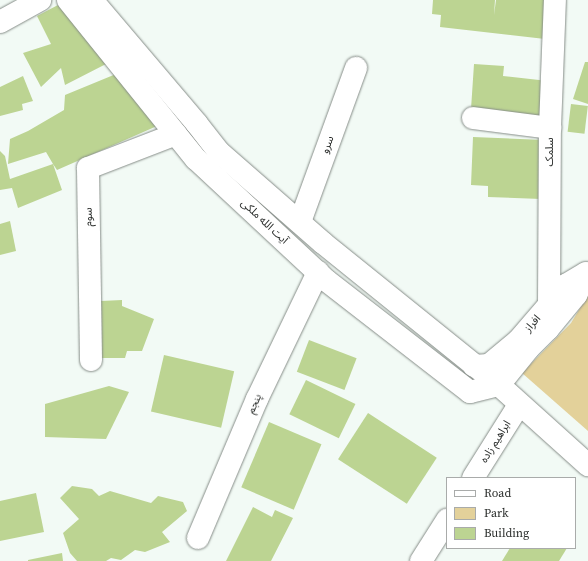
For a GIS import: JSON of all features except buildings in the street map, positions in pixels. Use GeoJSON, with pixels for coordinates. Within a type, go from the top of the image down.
{"type":"FeatureCollection","features":[{"type":"Feature","properties":{"kind":"street"},"geometry":{"type":"LineString","coordinates":[[0,22],[40,0]]}},
{"type":"Feature","properties":{"kind":"street","name":"آیت الله ملکی"},"geometry":{"type":"LineString","coordinates":[[68,0],[196,160],[318,272],[470,392],[499,386]]}},
{"type":"Feature","properties":{"kind":"street","name":"آیت الله ملکی"},"geometry":{"type":"LineString","coordinates":[[92,0],[197,124],[218,152],[300,222],[499,386],[588,466]]}},
{"type":"Feature","properties":{"kind":"street","name":"سلمک"},"geometry":{"type":"LineString","coordinates":[[549,304],[550,128],[555,0]]}},
{"type":"Feature","properties":{"kind":"street","name":"سرو"},"geometry":{"type":"LineString","coordinates":[[300,222],[356,68]]}},
{"type":"Feature","properties":{"kind":"street"},"geometry":{"type":"LineString","coordinates":[[474,118],[550,128]]}},
{"type":"Feature","properties":{"kind":"street","name":"سوم"},"geometry":{"type":"LineString","coordinates":[[91,360],[88,168],[176,134]]}},
{"type":"Feature","properties":{"kind":"street","name":"پنجم"},"geometry":{"type":"LineString","coordinates":[[198,538],[257,399],[318,272]]}},
{"type":"Feature","properties":{"kind":"street","name":"افراز"},"geometry":{"type":"LineString","coordinates":[[474,366],[489,365],[518,341],[566,285],[587,272]]}},
{"type":"Feature","properties":{"kind":"street","name":"افراز"},"geometry":{"type":"LineString","coordinates":[[499,386],[528,349],[548,329],[576,294],[587,272]]}},
{"type":"Feature","properties":{"kind":"street","name":"ابراهیم زاده"},"geometry":{"type":"LineString","coordinates":[[474,477],[519,405]]}},
{"type":"Feature","properties":{"kind":"street"},"geometry":{"type":"LineString","coordinates":[[421,561],[446,522]]}},
{"type":"Feature","properties":{"kind":"green space"},"geometry":{"type":"Polygon","coordinates":[[[588,295],[588,431],[522,373],[571,323],[588,295]]]}}]}
